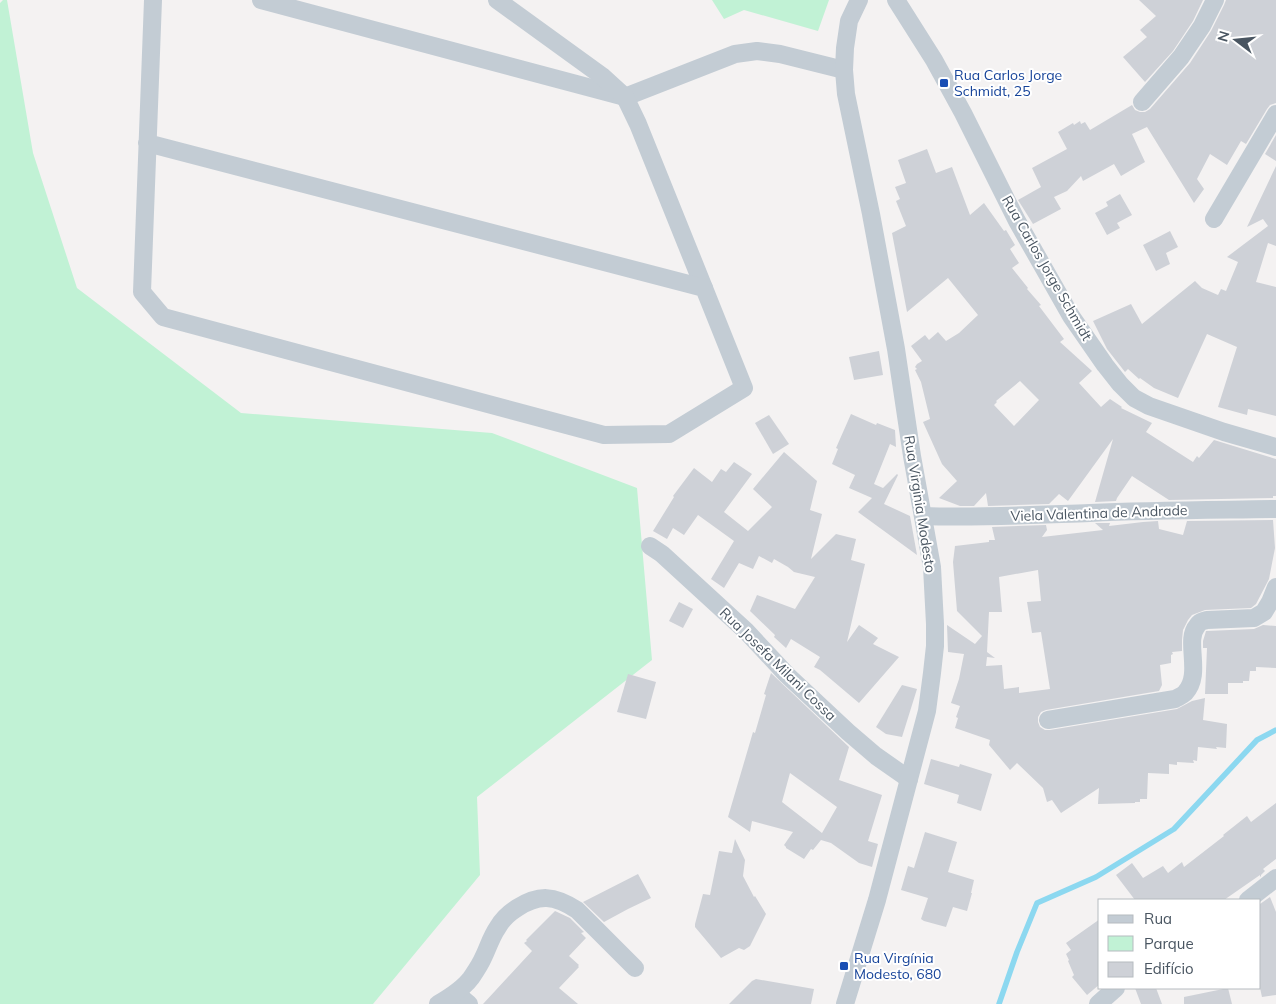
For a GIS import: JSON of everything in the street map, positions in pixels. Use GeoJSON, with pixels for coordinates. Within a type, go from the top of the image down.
{"type":"FeatureCollection","features":[{"type":"Feature","properties":{"kind":"street"},"geometry":{"type":"LineString","coordinates":[[153,0],[142,292],[163,317],[604,436],[669,434],[744,388],[638,124],[625,97],[602,76],[497,0]]}},
{"type":"Feature","properties":{"kind":"street"},"geometry":{"type":"LineString","coordinates":[[261,0],[625,97],[735,54],[757,51],[780,54],[844,70]]}},
{"type":"Feature","properties":{"kind":"street","name":"Rua Virginia Modesto"},"geometry":{"type":"LineString","coordinates":[[845,1004],[877,900],[910,779],[927,711],[935,646],[933,575],[872,214],[846,94],[845,48],[849,20],[859,0]]}},
{"type":"Feature","properties":{"kind":"street","name":"Rua Carlos Jorge Schmidt"},"geometry":{"type":"LineString","coordinates":[[896,0],[934,60],[1017,221],[1071,316],[1120,384],[1134,398],[1149,406],[1224,432],[1276,447]]}},
{"type":"Feature","properties":{"kind":"street"},"geometry":{"type":"LineString","coordinates":[[1142,102],[1181,57],[1202,26],[1215,0]]}},
{"type":"Feature","properties":{"kind":"street"},"geometry":{"type":"LineString","coordinates":[[1214,219],[1276,114]]}},
{"type":"Feature","properties":{"kind":"street"},"geometry":{"type":"LineString","coordinates":[[147,143],[704,288]]}},
{"type":"Feature","properties":{"kind":"street","name":"Viela Valentina de Andrade"},"geometry":{"type":"LineString","coordinates":[[923,516],[1015,516],[1276,509]]}},
{"type":"Feature","properties":{"kind":"street","name":"Rua Josefa Milani Cossa"},"geometry":{"type":"LineString","coordinates":[[650,546],[662,554],[746,631],[787,675],[848,732],[876,756],[910,779]]}},
{"type":"Feature","properties":{"kind":"street"},"geometry":{"type":"LineString","coordinates":[[1048,720],[1175,699],[1184,694],[1191,685],[1194,669],[1193,640],[1196,626],[1207,620],[1254,618],[1264,612],[1276,587]]}},
{"type":"Feature","properties":{"kind":"street"},"geometry":{"type":"LineString","coordinates":[[1249,899],[1276,878]]}},
{"type":"Feature","properties":{"kind":"street"},"geometry":{"type":"LineString","coordinates":[[438,1004],[462,999],[498,927],[514,910],[535,899],[544,898],[565,902],[577,910],[635,968]]}},
{"type":"Feature","properties":{"kind":"street"},"geometry":{"type":"LineString","coordinates":[[1098,1004],[1115,989]]}},
{"type":"Feature","properties":{"kind":"green space"},"geometry":{"type":"Polygon","coordinates":[[[3,0],[7,0],[33,153],[77,288],[241,413],[492,433],[637,488],[652,660],[477,797],[480,875],[373,1004],[0,1004],[0,3],[3,0]]]}},
{"type":"Feature","properties":{"kind":"green space"},"geometry":{"type":"Polygon","coordinates":[[[712,0],[829,0],[818,31],[744,10],[724,19],[712,0]]]}},
{"type":"Feature","properties":{"kind":"building"},"geometry":{"type":"Polygon","coordinates":[[[1139,0],[1203,0],[1193,21],[1173,51],[1145,82],[1123,57],[1147,37],[1140,30],[1156,16],[1139,0]]]}},
{"type":"Feature","properties":{"kind":"building"},"geometry":{"type":"Polygon","coordinates":[[[1226,0],[1276,0],[1276,103],[1270,105],[1267,109],[1246,144],[1241,141],[1227,165],[1210,154],[1197,179],[1204,189],[1194,203],[1147,127],[1132,134],[1145,162],[1121,176],[1114,164],[1083,181],[1081,176],[1067,191],[1054,197],[1061,209],[1033,224],[1018,200],[1041,187],[1032,168],[1067,149],[1058,132],[1080,121],[1081,124],[1085,122],[1090,130],[1132,105],[1135,110],[1140,112],[1150,109],[1190,63],[1211,31],[1226,0]]]}},
{"type":"Feature","properties":{"kind":"building"},"geometry":{"type":"Polygon","coordinates":[[[1276,135],[1276,161],[1265,154],[1276,135]]]}},
{"type":"Feature","properties":{"kind":"building"},"geometry":{"type":"Polygon","coordinates":[[[927,149],[936,173],[952,167],[970,215],[984,203],[1004,231],[1006,230],[1015,245],[1010,249],[1019,263],[1012,268],[1041,305],[1039,306],[1064,339],[1060,342],[1092,371],[1079,383],[1101,407],[1110,399],[1121,408],[1152,423],[1146,432],[1193,462],[1197,456],[1199,458],[1214,440],[1276,459],[1276,496],[1273,496],[1273,498],[1169,500],[1132,476],[1116,501],[1095,502],[1113,439],[1068,501],[1059,494],[1049,504],[988,506],[986,493],[974,506],[960,506],[939,498],[957,481],[942,464],[923,422],[930,419],[921,382],[915,370],[917,369],[915,367],[917,364],[922,361],[911,346],[925,335],[929,340],[938,332],[946,341],[959,333],[978,315],[948,278],[907,312],[892,233],[906,226],[896,201],[900,199],[895,187],[906,183],[898,160],[927,149]],[[1020,381],[996,401],[994,405],[1014,426],[1039,400],[1020,381]]]}},
{"type":"Feature","properties":{"kind":"building"},"geometry":{"type":"Polygon","coordinates":[[[1276,166],[1276,246],[1268,243],[1256,282],[1276,287],[1276,416],[1248,409],[1247,415],[1218,407],[1237,347],[1207,334],[1178,398],[1154,388],[1139,379],[1128,369],[1125,372],[1107,349],[1093,321],[1131,304],[1142,324],[1195,281],[1202,288],[1218,295],[1221,289],[1226,291],[1238,262],[1227,257],[1268,226],[1263,219],[1247,227],[1276,166]]]}},
{"type":"Feature","properties":{"kind":"building"},"geometry":{"type":"Polygon","coordinates":[[[1120,194],[1132,215],[1117,223],[1120,228],[1107,235],[1095,213],[1108,206],[1106,202],[1120,194]]]}},
{"type":"Feature","properties":{"kind":"building"},"geometry":{"type":"Polygon","coordinates":[[[1170,231],[1178,247],[1166,253],[1170,264],[1156,271],[1143,245],[1170,231]]]}},
{"type":"Feature","properties":{"kind":"building"},"geometry":{"type":"Polygon","coordinates":[[[879,351],[883,375],[854,380],[849,357],[879,351]]]}},
{"type":"Feature","properties":{"kind":"building"},"geometry":{"type":"Polygon","coordinates":[[[851,414],[876,425],[877,423],[895,430],[896,447],[890,444],[874,484],[883,488],[898,475],[884,504],[910,516],[917,555],[858,512],[872,498],[849,488],[855,475],[832,464],[838,449],[836,448],[851,414]]]}},
{"type":"Feature","properties":{"kind":"building"},"geometry":{"type":"Polygon","coordinates":[[[769,415],[789,444],[773,454],[755,423],[769,415]]]}},
{"type":"Feature","properties":{"kind":"building"},"geometry":{"type":"Polygon","coordinates":[[[784,452],[817,481],[810,510],[822,514],[811,559],[836,534],[856,539],[851,560],[865,564],[847,642],[859,625],[878,638],[873,644],[899,657],[859,703],[814,667],[820,657],[791,639],[786,648],[750,611],[757,595],[795,609],[815,577],[794,572],[774,559],[772,563],[759,556],[753,569],[739,563],[724,588],[711,579],[734,541],[698,515],[684,535],[673,528],[667,539],[653,531],[673,496],[694,468],[712,482],[721,469],[726,472],[734,462],[752,474],[724,512],[748,531],[772,507],[753,489],[784,452]]]}},
{"type":"Feature","properties":{"kind":"building"},"geometry":{"type":"Polygon","coordinates":[[[1273,520],[1275,548],[1269,579],[1256,604],[1251,608],[1205,610],[1192,615],[1183,630],[1182,651],[1172,652],[1171,663],[1160,665],[1162,685],[1159,691],[1046,710],[1041,712],[1038,722],[1040,727],[1050,730],[1177,709],[1192,701],[1205,698],[1203,720],[1227,724],[1226,748],[1198,747],[1197,761],[1193,760],[1194,763],[1177,762],[1177,765],[1169,764],[1169,774],[1148,773],[1147,799],[1140,799],[1140,802],[1098,804],[1099,788],[1061,813],[1052,800],[1047,802],[1043,788],[1017,763],[1010,770],[989,745],[990,740],[955,728],[960,706],[951,703],[959,679],[964,654],[948,652],[947,625],[975,644],[982,636],[957,611],[953,562],[955,546],[995,540],[992,527],[1046,525],[1047,530],[1042,537],[1103,530],[1095,523],[1110,523],[1109,526],[1158,521],[1159,529],[1183,535],[1187,521],[1273,520]],[[1038,570],[999,577],[1002,612],[989,612],[987,652],[995,658],[987,657],[986,666],[1002,665],[1004,689],[1019,687],[1019,693],[1050,689],[1041,632],[1032,633],[1027,602],[1041,601],[1038,570]]]}},
{"type":"Feature","properties":{"kind":"building"},"geometry":{"type":"Polygon","coordinates":[[[679,602],[693,609],[683,628],[669,621],[679,602]]]}},
{"type":"Feature","properties":{"kind":"building"},"geometry":{"type":"Polygon","coordinates":[[[1263,625],[1276,626],[1276,668],[1256,667],[1256,671],[1250,671],[1249,681],[1228,683],[1228,694],[1205,694],[1207,648],[1203,648],[1203,641],[1206,631],[1254,629],[1263,625]]]}},
{"type":"Feature","properties":{"kind":"building"},"geometry":{"type":"Polygon","coordinates":[[[771,673],[849,747],[839,780],[882,795],[868,841],[878,844],[872,867],[859,863],[831,843],[821,840],[804,859],[784,845],[793,832],[752,821],[750,832],[728,817],[753,732],[755,733],[766,695],[764,694],[771,673]],[[790,773],[782,802],[822,833],[837,807],[790,773]]]}},
{"type":"Feature","properties":{"kind":"building"},"geometry":{"type":"Polygon","coordinates":[[[628,674],[656,682],[646,719],[617,712],[628,674]]]}},
{"type":"Feature","properties":{"kind":"building"},"geometry":{"type":"Polygon","coordinates":[[[902,685],[917,689],[902,737],[886,734],[876,727],[902,685]]]}},
{"type":"Feature","properties":{"kind":"building"},"geometry":{"type":"Polygon","coordinates":[[[931,759],[959,767],[960,764],[992,774],[981,811],[957,803],[959,795],[924,784],[931,759]]]}},
{"type":"Feature","properties":{"kind":"building"},"geometry":{"type":"Polygon","coordinates":[[[1276,803],[1276,859],[1263,869],[1265,871],[1260,877],[1260,875],[1225,899],[1134,899],[1116,875],[1132,863],[1143,878],[1163,866],[1168,873],[1182,862],[1184,867],[1247,816],[1251,822],[1276,803]]]}},
{"type":"Feature","properties":{"kind":"building"},"geometry":{"type":"Polygon","coordinates":[[[925,832],[957,842],[948,872],[974,880],[967,911],[953,907],[946,927],[921,919],[928,898],[901,890],[908,866],[914,868],[925,832]]]}},
{"type":"Feature","properties":{"kind":"building"},"geometry":{"type":"Polygon","coordinates":[[[735,839],[745,860],[743,876],[766,914],[750,946],[744,950],[739,948],[721,958],[695,927],[695,924],[703,894],[710,895],[719,851],[732,853],[735,839]]]}},
{"type":"Feature","properties":{"kind":"building"},"geometry":{"type":"Polygon","coordinates":[[[638,874],[651,898],[604,922],[583,902],[638,874]]]}},
{"type":"Feature","properties":{"kind":"building"},"geometry":{"type":"Polygon","coordinates":[[[1270,897],[1276,912],[1276,995],[1262,997],[1260,989],[1261,903],[1270,897]]]}},
{"type":"Feature","properties":{"kind":"building"},"geometry":{"type":"Polygon","coordinates":[[[555,911],[570,918],[584,932],[581,933],[586,938],[569,956],[579,967],[559,988],[578,1004],[483,1004],[532,951],[524,943],[555,911]]]}},
{"type":"Feature","properties":{"kind":"building"},"geometry":{"type":"Polygon","coordinates":[[[1098,920],[1098,986],[1087,995],[1072,977],[1074,975],[1066,954],[1071,950],[1066,943],[1098,920]]]}},
{"type":"Feature","properties":{"kind":"building"},"geometry":{"type":"Polygon","coordinates":[[[756,979],[814,989],[811,1004],[729,1004],[756,979]]]}},
{"type":"Feature","properties":{"kind":"building"},"geometry":{"type":"Polygon","coordinates":[[[1135,989],[1156,989],[1162,1004],[1141,1004],[1135,989]]]}},
{"type":"Feature","properties":{"kind":"building"},"geometry":{"type":"Polygon","coordinates":[[[1228,989],[1232,1004],[1184,1004],[1184,997],[1228,989]]]}},
{"type":"Feature","properties":{"kind":"waterway"},"geometry":{"type":"LineString","coordinates":[[999,1004],[1037,903],[1096,877],[1174,829],[1257,740],[1276,730]]}},
{"type":"Feature","properties":{"kind":"place","name":"Rua Carlos Jorge Schmidt, 25"},"geometry":{"type":"Point","coordinates":[944,83]}},
{"type":"Feature","properties":{"kind":"place","name":"Rua Virgínia Modesto, 680"},"geometry":{"type":"Point","coordinates":[844,966]}}]}
